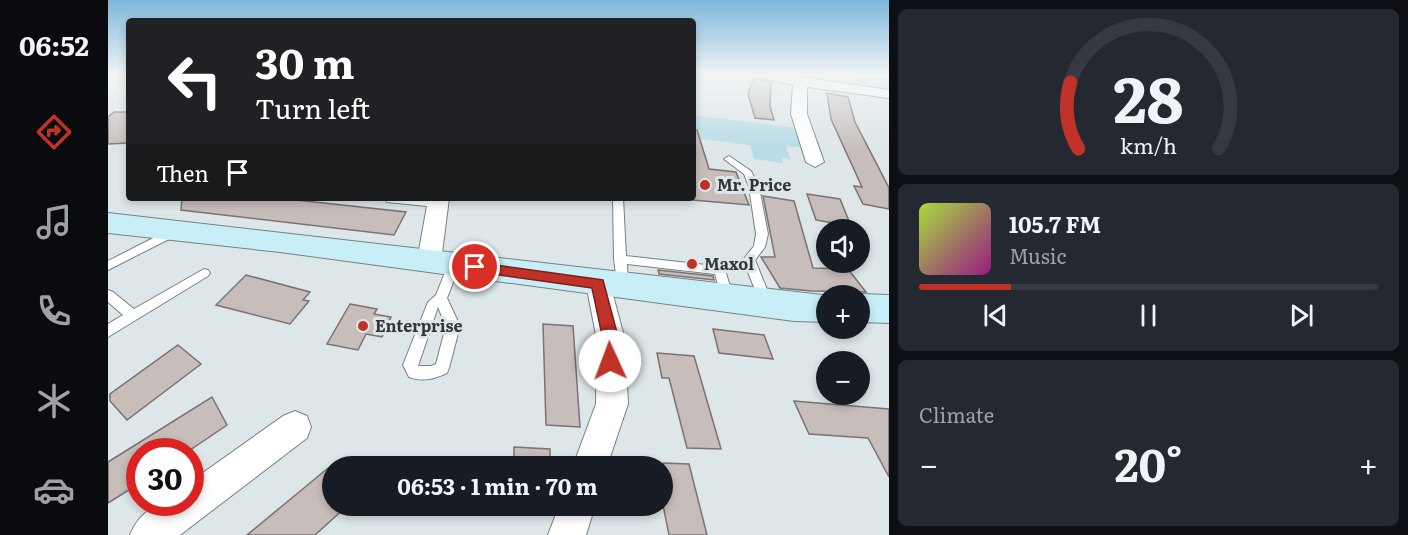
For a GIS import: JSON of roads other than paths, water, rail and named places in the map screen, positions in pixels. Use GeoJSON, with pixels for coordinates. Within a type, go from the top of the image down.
{"type":"FeatureCollection","features":[{"type":"Feature","properties":{"kind":"main road"},"geometry":{"type":"LineString","coordinates":[[108,223],[442,263],[613,277],[728,299],[816,307]]}},
{"type":"Feature","properties":{"kind":"main road"},"geometry":{"type":"LineString","coordinates":[[870,308],[889,309]]}},
{"type":"Feature","properties":{"kind":"street"},"geometry":{"type":"LineString","coordinates":[[799,99],[799,114],[815,162]]}},
{"type":"Feature","properties":{"kind":"street"},"geometry":{"type":"LineString","coordinates":[[439,201],[442,263]]}},
{"type":"Feature","properties":{"kind":"street"},"geometry":{"type":"LineString","coordinates":[[594,456],[612,404],[613,277]]}},
{"type":"Feature","properties":{"kind":"street"},"geometry":{"type":"LineString","coordinates":[[149,535],[294,427]]}},
{"type":"Feature","properties":{"kind":"street"},"geometry":{"type":"LineString","coordinates":[[567,535],[574,516]]}},
{"type":"Feature","properties":{"kind":"lane"},"geometry":{"type":"LineString","coordinates":[[729,159],[748,172],[754,187],[762,234],[759,247],[749,260],[766,304]]}},
{"type":"Feature","properties":{"kind":"lane"},"geometry":{"type":"LineString","coordinates":[[613,277],[618,201]]}},
{"type":"Feature","properties":{"kind":"lane"},"geometry":{"type":"LineString","coordinates":[[108,266],[177,230]]}},
{"type":"Feature","properties":{"kind":"lane"},"geometry":{"type":"LineString","coordinates":[[441,298],[434,302],[410,364],[414,372],[432,373],[441,368],[453,326],[441,298],[442,263]]}},
{"type":"Feature","properties":{"kind":"lane"},"geometry":{"type":"LineString","coordinates":[[108,331],[204,273]]}},
{"type":"Feature","properties":{"kind":"lane"},"geometry":{"type":"LineString","coordinates":[[108,295],[133,316]]}},
{"type":"Feature","properties":{"kind":"place","name":"Mr. Price"},"geometry":{"type":"Point","coordinates":[705,185]}},
{"type":"Feature","properties":{"kind":"place","name":"Maxol"},"geometry":{"type":"Point","coordinates":[692,264]}},
{"type":"Feature","properties":{"kind":"place","name":"Enterprise"},"geometry":{"type":"Point","coordinates":[363,326]}}]}
